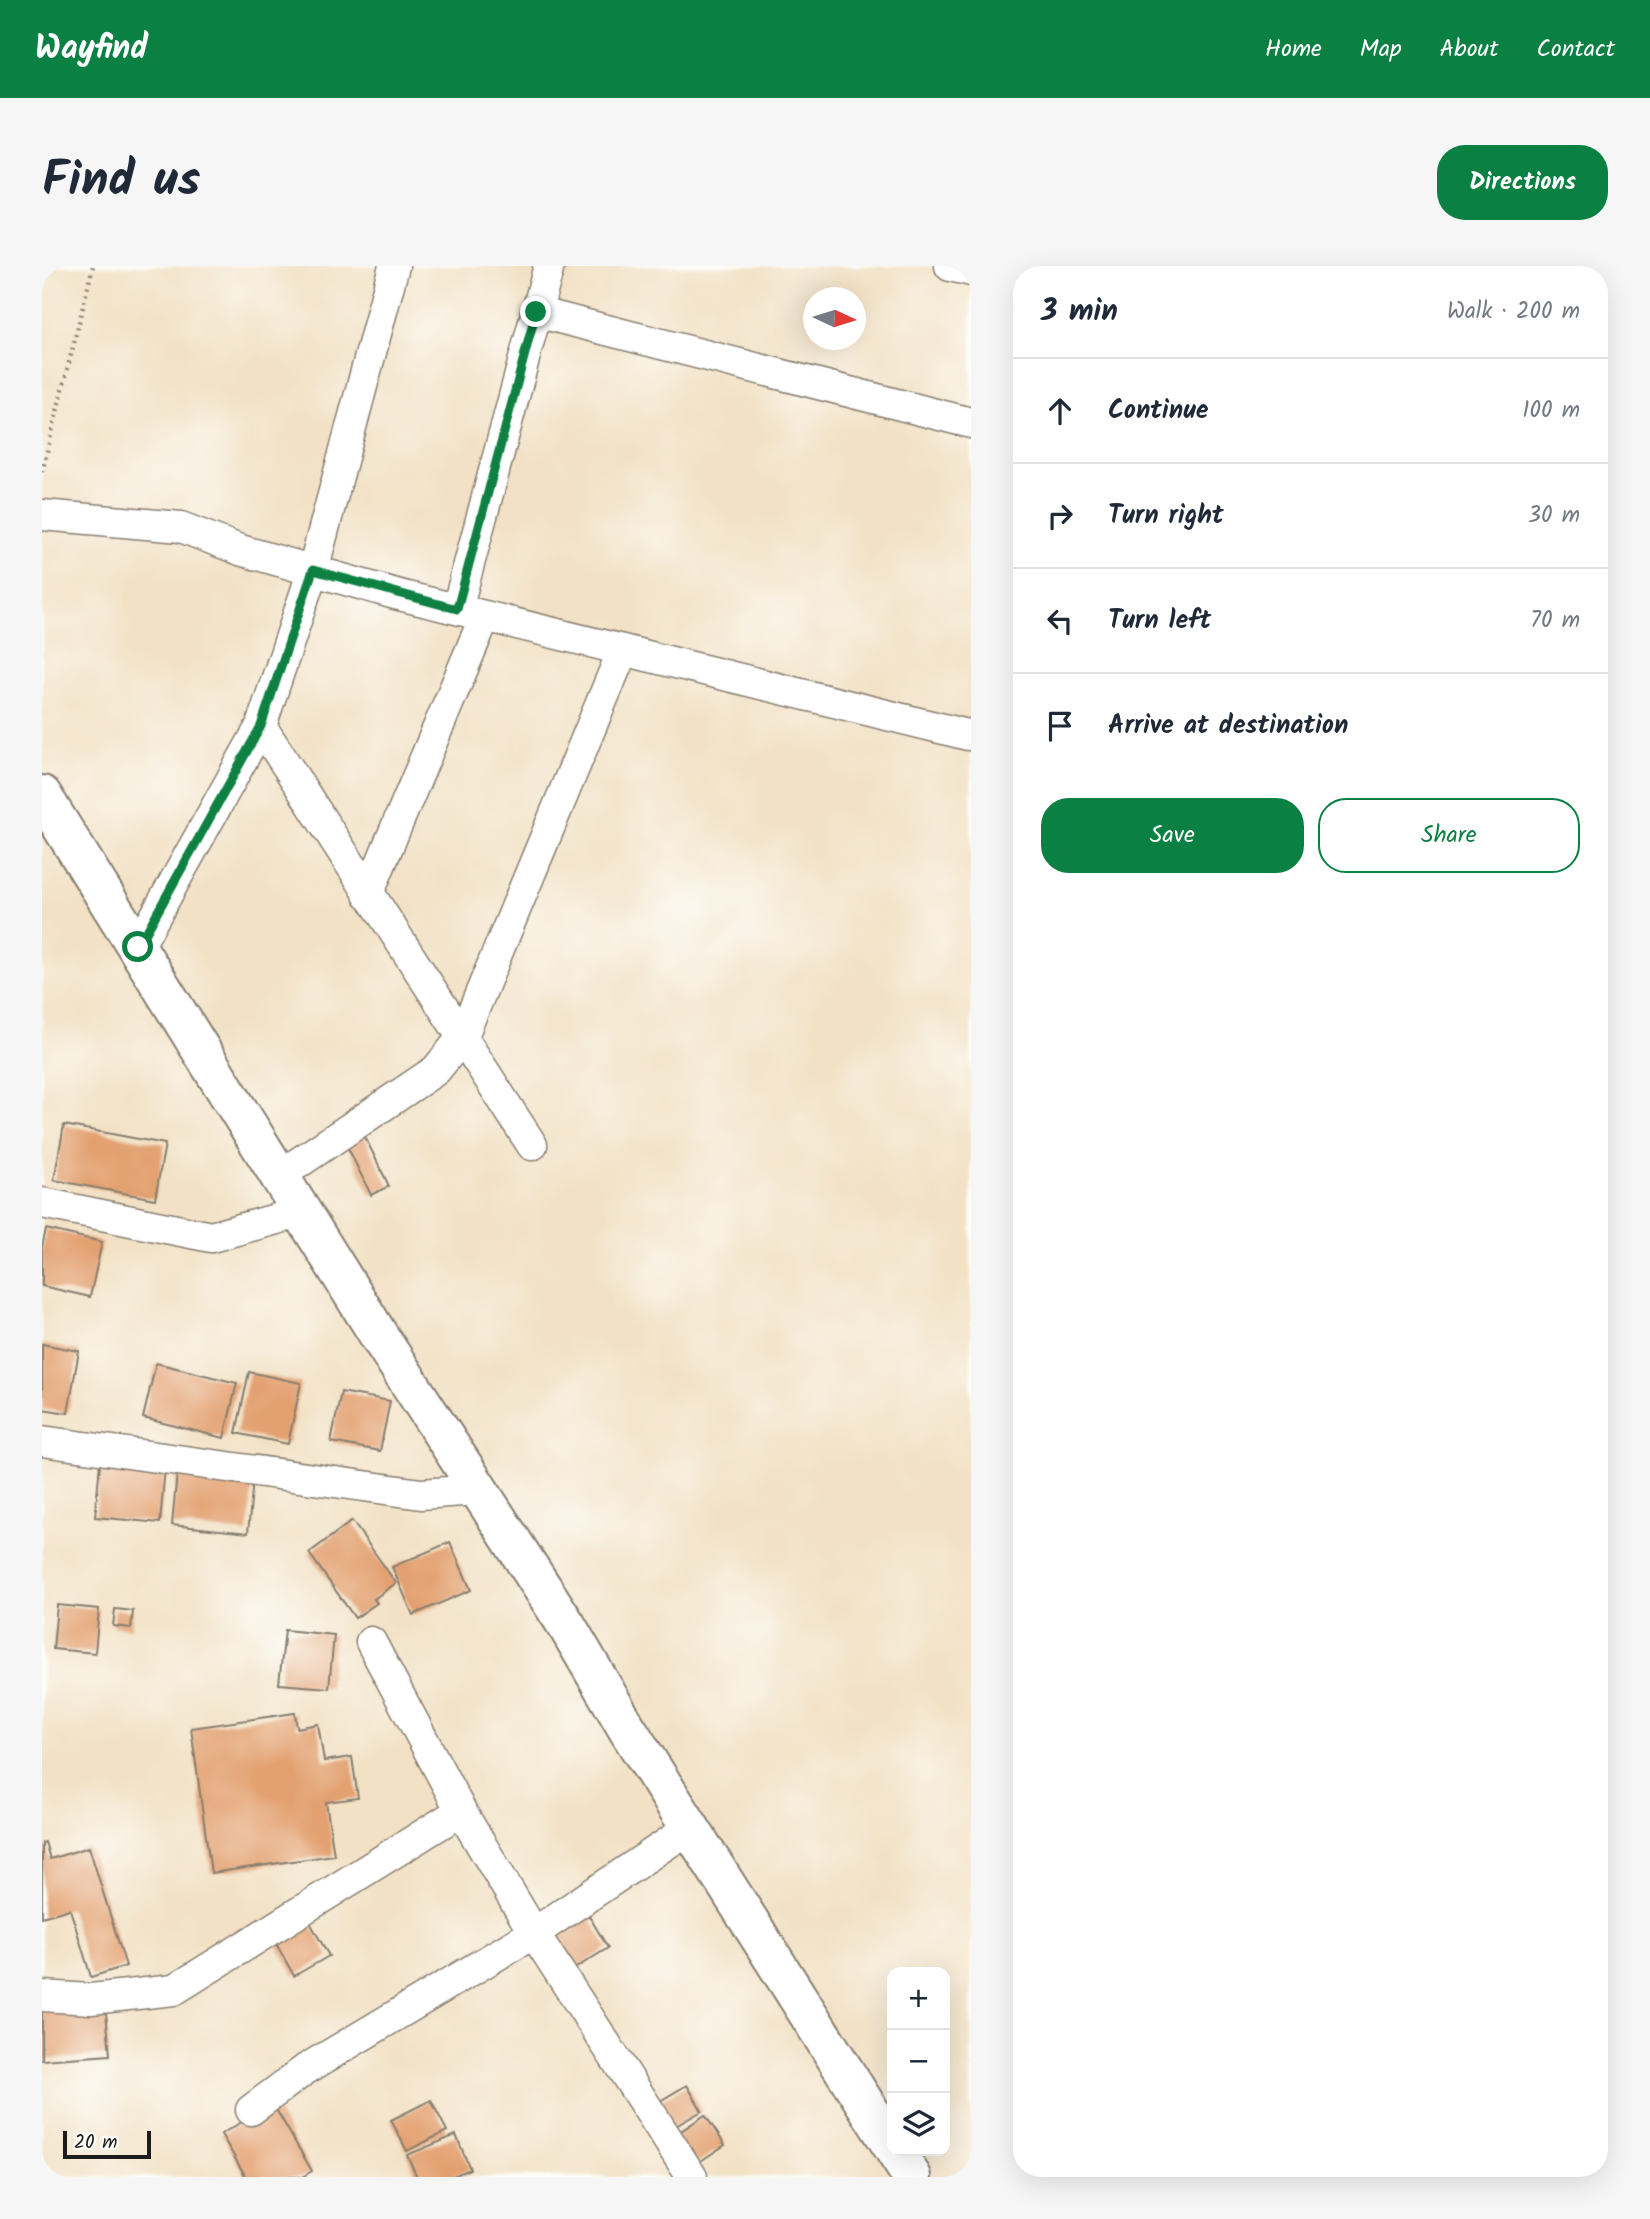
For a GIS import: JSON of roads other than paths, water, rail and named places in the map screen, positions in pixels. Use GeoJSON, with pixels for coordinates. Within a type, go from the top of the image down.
{"type":"FeatureCollection","features":[{"type":"Feature","properties":{"kind":"main road"},"geometry":{"type":"LineString","coordinates":[[42,795],[279,1176],[477,1490],[567,1626],[628,1730],[887,2138]]}},
{"type":"Feature","properties":{"kind":"main road"},"geometry":{"type":"LineString","coordinates":[[898,2156],[912,2177]]}},
{"type":"Feature","properties":{"kind":"street"},"geometry":{"type":"LineString","coordinates":[[138,947],[261,726],[313,570],[394,266]]}},
{"type":"Feature","properties":{"kind":"street"},"geometry":{"type":"LineString","coordinates":[[368,894],[471,613],[536,312],[549,266]]}},
{"type":"Feature","properties":{"kind":"street"},"geometry":{"type":"LineString","coordinates":[[950,266],[971,271]]}},
{"type":"Feature","properties":{"kind":"street"},"geometry":{"type":"LineString","coordinates":[[536,312],[971,424]]}},
{"type":"Feature","properties":{"kind":"street"},"geometry":{"type":"LineString","coordinates":[[42,515],[181,527],[240,550],[471,613],[971,734]]}},
{"type":"Feature","properties":{"kind":"street"},"geometry":{"type":"LineString","coordinates":[[279,1176],[436,1070],[462,1038],[623,650]]}},
{"type":"Feature","properties":{"kind":"street"},"geometry":{"type":"LineString","coordinates":[[261,726],[532,1145]]}},
{"type":"Feature","properties":{"kind":"street"},"geometry":{"type":"LineString","coordinates":[[42,1203],[211,1237],[302,1212]]}},
{"type":"Feature","properties":{"kind":"street"},"geometry":{"type":"LineString","coordinates":[[42,1441],[421,1494],[477,1490]]}},
{"type":"Feature","properties":{"kind":"street"},"geometry":{"type":"LineString","coordinates":[[371,1642],[461,1811],[534,1933],[692,2177]]}},
{"type":"Feature","properties":{"kind":"street"},"geometry":{"type":"LineString","coordinates":[[42,1996],[91,1999],[174,1990],[461,1811]]}},
{"type":"Feature","properties":{"kind":"street"},"geometry":{"type":"LineString","coordinates":[[251,2110],[306,2069],[534,1933],[690,1828]]}}]}
